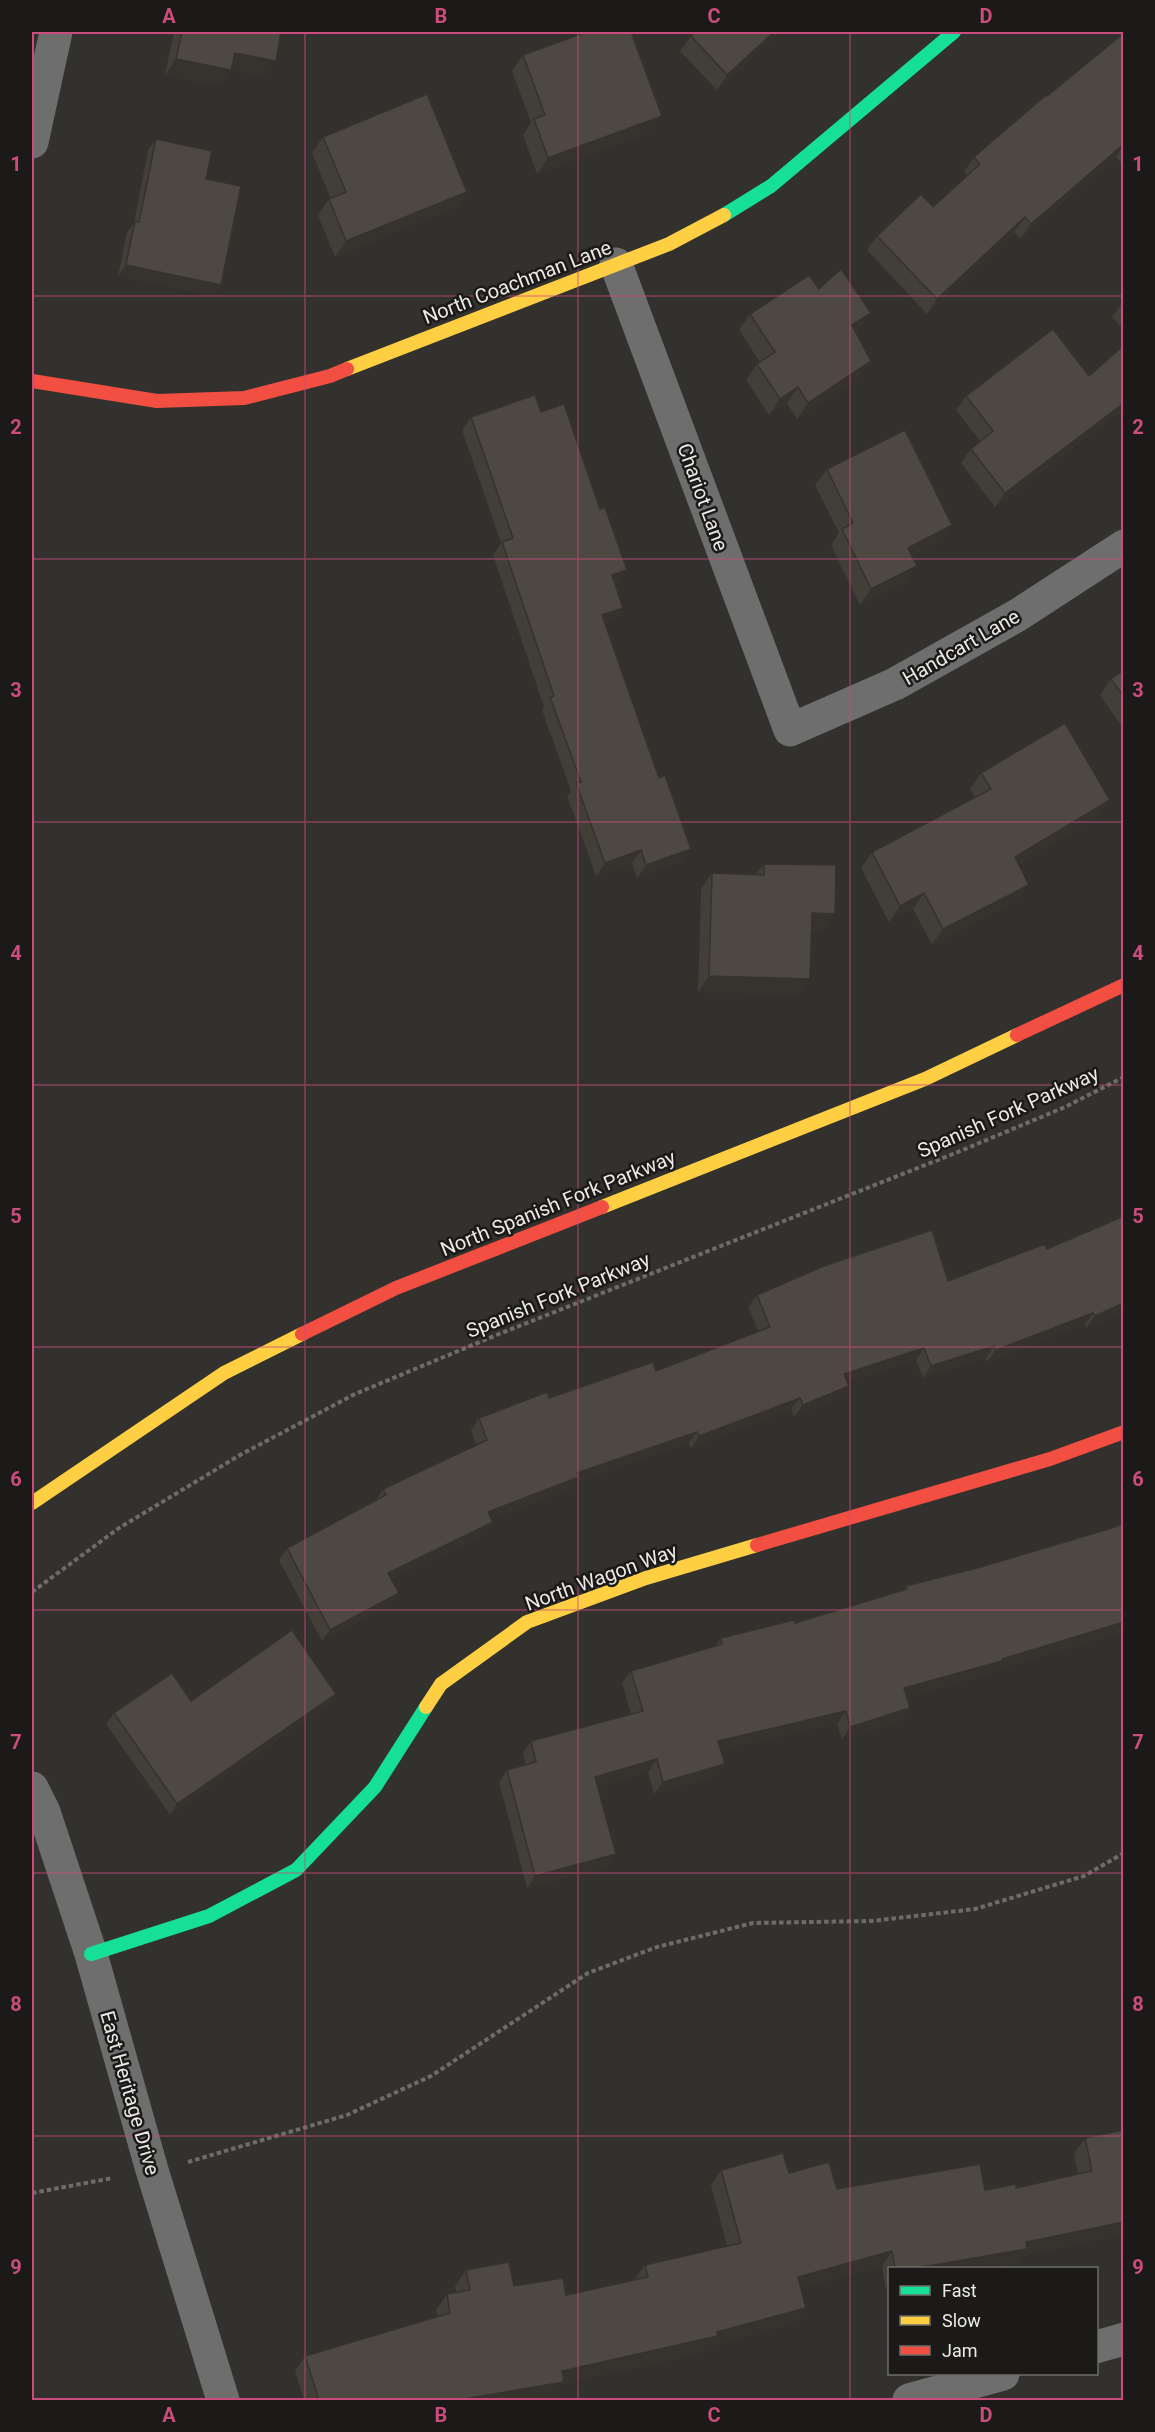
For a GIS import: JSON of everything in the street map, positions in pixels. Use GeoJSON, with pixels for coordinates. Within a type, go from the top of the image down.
{"type":"FeatureCollection","features":[{"type":"Feature","properties":{"kind":"street"},"geometry":{"type":"LineString","coordinates":[[32,142],[56,32]]}},
{"type":"Feature","properties":{"kind":"street","name":"North Coachman Lane"},"geometry":{"type":"LineString","coordinates":[[32,381],[157,401],[244,398],[330,376],[669,244],[722,216],[771,186],[954,32]]}},
{"type":"Feature","properties":{"kind":"street","name":"Chariot Lane"},"geometry":{"type":"LineString","coordinates":[[616,264],[790,730]]}},
{"type":"Feature","properties":{"kind":"street","name":"Handcart Lane"},"geometry":{"type":"LineString","coordinates":[[790,730],[895,684],[1018,615],[1124,546]]}},
{"type":"Feature","properties":{"kind":"street","name":"North Spanish Fork Parkway"},"geometry":{"type":"LineString","coordinates":[[32,1503],[224,1373],[396,1288],[925,1078],[1124,985]]}},
{"type":"Feature","properties":{"kind":"street","name":"North Wagon Way"},"geometry":{"type":"LineString","coordinates":[[91,1954],[209,1916],[296,1870],[375,1788],[441,1684],[527,1622],[646,1578],[1050,1460],[1124,1432]]}},
{"type":"Feature","properties":{"kind":"street","name":"East Heritage Drive"},"geometry":{"type":"LineString","coordinates":[[32,1788],[44,1812],[91,1954],[152,2170],[223,2400]]}},
{"type":"Feature","properties":{"kind":"street"},"geometry":{"type":"LineString","coordinates":[[1098,2346],[1124,2339]]}},
{"type":"Feature","properties":{"kind":"street"},"geometry":{"type":"LineString","coordinates":[[909,2400],[996,2375]]}},
{"type":"Feature","properties":{"kind":"path","name":"Spanish Fork Parkway"},"geometry":{"type":"LineString","coordinates":[[32,1592],[119,1528],[240,1455],[355,1394],[499,1334],[958,1152],[1065,1107],[1124,1077]]}},
{"type":"Feature","properties":{"kind":"path"},"geometry":{"type":"LineString","coordinates":[[184,2163],[347,2115],[431,2076],[588,1973],[657,1947],[753,1923],[872,1921],[975,1909],[1084,1876],[1124,1853]]}},
{"type":"Feature","properties":{"kind":"path"},"geometry":{"type":"LineString","coordinates":[[32,2193],[120,2176]]}},
{"type":"Feature","properties":{"kind":"building"},"geometry":{"type":"Polygon","coordinates":[[[182,32],[281,32],[276,61],[235,53],[231,70],[176,59],[182,32]]]}},
{"type":"Feature","properties":{"kind":"building"},"geometry":{"type":"Polygon","coordinates":[[[586,32],[631,32],[662,116],[548,158],[534,119],[545,115],[523,55],[586,32]]]}},
{"type":"Feature","properties":{"kind":"building"},"geometry":{"type":"Polygon","coordinates":[[[695,32],[774,32],[727,75],[691,36],[695,32]]]}},
{"type":"Feature","properties":{"kind":"building"},"geometry":{"type":"Polygon","coordinates":[[[1124,33],[1124,144],[1031,224],[1025,217],[937,299],[877,236],[921,194],[933,207],[980,164],[974,157],[1046,95],[1124,33]]]}},
{"type":"Feature","properties":{"kind":"building"},"geometry":{"type":"Polygon","coordinates":[[[427,94],[467,192],[346,241],[329,199],[346,192],[323,137],[427,94]]]}},
{"type":"Feature","properties":{"kind":"building"},"geometry":{"type":"Polygon","coordinates":[[[156,139],[212,151],[206,179],[241,186],[221,285],[126,265],[135,221],[139,222],[156,139]]]}},
{"type":"Feature","properties":{"kind":"building"},"geometry":{"type":"Polygon","coordinates":[[[841,269],[871,313],[852,325],[871,361],[808,403],[798,387],[780,399],[757,364],[775,352],[750,314],[809,275],[819,289],[841,269]]]}},
{"type":"Feature","properties":{"kind":"building"},"geometry":{"type":"Polygon","coordinates":[[[1053,329],[1089,376],[1124,345],[1124,403],[1005,493],[971,449],[993,431],[966,396],[1053,329]]]}},
{"type":"Feature","properties":{"kind":"building"},"geometry":{"type":"Polygon","coordinates":[[[535,395],[541,412],[564,404],[600,509],[605,507],[627,570],[612,575],[623,608],[602,615],[659,778],[665,775],[691,849],[646,865],[641,850],[605,863],[576,783],[581,782],[550,697],[554,696],[502,542],[513,538],[471,417],[535,395]]]}},
{"type":"Feature","properties":{"kind":"building"},"geometry":{"type":"Polygon","coordinates":[[[905,430],[952,525],[908,548],[917,566],[871,589],[842,529],[853,523],[827,469],[905,430]]]}},
{"type":"Feature","properties":{"kind":"building"},"geometry":{"type":"Polygon","coordinates":[[[1124,670],[1124,697],[1111,679],[1124,670]]]}},
{"type":"Feature","properties":{"kind":"building"},"geometry":{"type":"Polygon","coordinates":[[[1065,723],[1110,800],[1015,857],[1029,885],[943,929],[924,893],[900,906],[872,852],[991,789],[981,773],[1065,723]]]}},
{"type":"Feature","properties":{"kind":"building"},"geometry":{"type":"Polygon","coordinates":[[[764,864],[836,865],[835,914],[812,913],[810,979],[709,976],[712,873],[764,875],[764,864]]]}},
{"type":"Feature","properties":{"kind":"building"},"geometry":{"type":"Polygon","coordinates":[[[1124,1216],[1124,1303],[1095,1316],[1093,1313],[996,1350],[994,1346],[931,1366],[924,1348],[844,1374],[849,1386],[803,1405],[800,1398],[699,1436],[697,1432],[577,1473],[579,1477],[488,1512],[493,1522],[388,1573],[399,1593],[330,1630],[287,1548],[386,1495],[383,1489],[487,1440],[479,1418],[547,1392],[549,1398],[653,1362],[656,1371],[770,1327],[757,1295],[824,1266],[932,1230],[948,1281],[1045,1244],[1047,1249],[1124,1216]]]}},
{"type":"Feature","properties":{"kind":"building"},"geometry":{"type":"Polygon","coordinates":[[[1124,1523],[1124,1622],[1002,1659],[1002,1661],[904,1688],[910,1708],[850,1727],[846,1711],[718,1741],[725,1764],[663,1782],[657,1759],[595,1777],[616,1854],[535,1876],[507,1770],[536,1762],[531,1741],[643,1711],[631,1671],[722,1644],[721,1638],[794,1620],[795,1623],[907,1589],[906,1586],[977,1568],[1124,1523]]]}},
{"type":"Feature","properties":{"kind":"building"},"geometry":{"type":"Polygon","coordinates":[[[292,1630],[336,1694],[177,1804],[114,1713],[172,1673],[191,1701],[292,1630]]]}},
{"type":"Feature","properties":{"kind":"building"},"geometry":{"type":"Polygon","coordinates":[[[1124,2130],[1124,2222],[1026,2242],[1027,2249],[922,2267],[895,2267],[892,2251],[798,2277],[806,2308],[717,2332],[718,2336],[562,2371],[564,2382],[458,2400],[319,2400],[305,2356],[450,2313],[447,2294],[470,2290],[466,2270],[509,2262],[514,2286],[563,2278],[566,2295],[648,2277],[645,2265],[741,2243],[721,2170],[783,2153],[789,2173],[829,2162],[837,2189],[980,2164],[985,2190],[1016,2184],[1016,2188],[1092,2171],[1085,2138],[1124,2130]]]}},
{"type":"Feature","properties":{"kind":"traffic: fast"},"geometry":{"type":"LineString","coordinates":[[724,215],[771,186],[954,32]]}},
{"type":"Feature","properties":{"kind":"traffic: fast"},"geometry":{"type":"LineString","coordinates":[[91,1954],[209,1916],[296,1870],[375,1787],[426,1707]]}},
{"type":"Feature","properties":{"kind":"traffic: slow"},"geometry":{"type":"LineString","coordinates":[[347,369],[669,244],[724,215]]}},
{"type":"Feature","properties":{"kind":"traffic: slow"},"geometry":{"type":"LineString","coordinates":[[602,1207],[925,1079],[1017,1035]]}},
{"type":"Feature","properties":{"kind":"traffic: slow"},"geometry":{"type":"LineString","coordinates":[[32,1503],[224,1373],[302,1334]]}},
{"type":"Feature","properties":{"kind":"traffic: slow"},"geometry":{"type":"LineString","coordinates":[[426,1707],[441,1684],[527,1622],[646,1578],[757,1545]]}},
{"type":"Feature","properties":{"kind":"traffic: jam"},"geometry":{"type":"LineString","coordinates":[[32,381],[157,401],[244,398],[330,376],[347,369]]}},
{"type":"Feature","properties":{"kind":"traffic: jam"},"geometry":{"type":"LineString","coordinates":[[1017,1035],[1124,985]]}},
{"type":"Feature","properties":{"kind":"traffic: jam"},"geometry":{"type":"LineString","coordinates":[[302,1334],[396,1288],[602,1207]]}},
{"type":"Feature","properties":{"kind":"traffic: jam"},"geometry":{"type":"LineString","coordinates":[[757,1545],[1050,1459],[1124,1432]]}}]}
